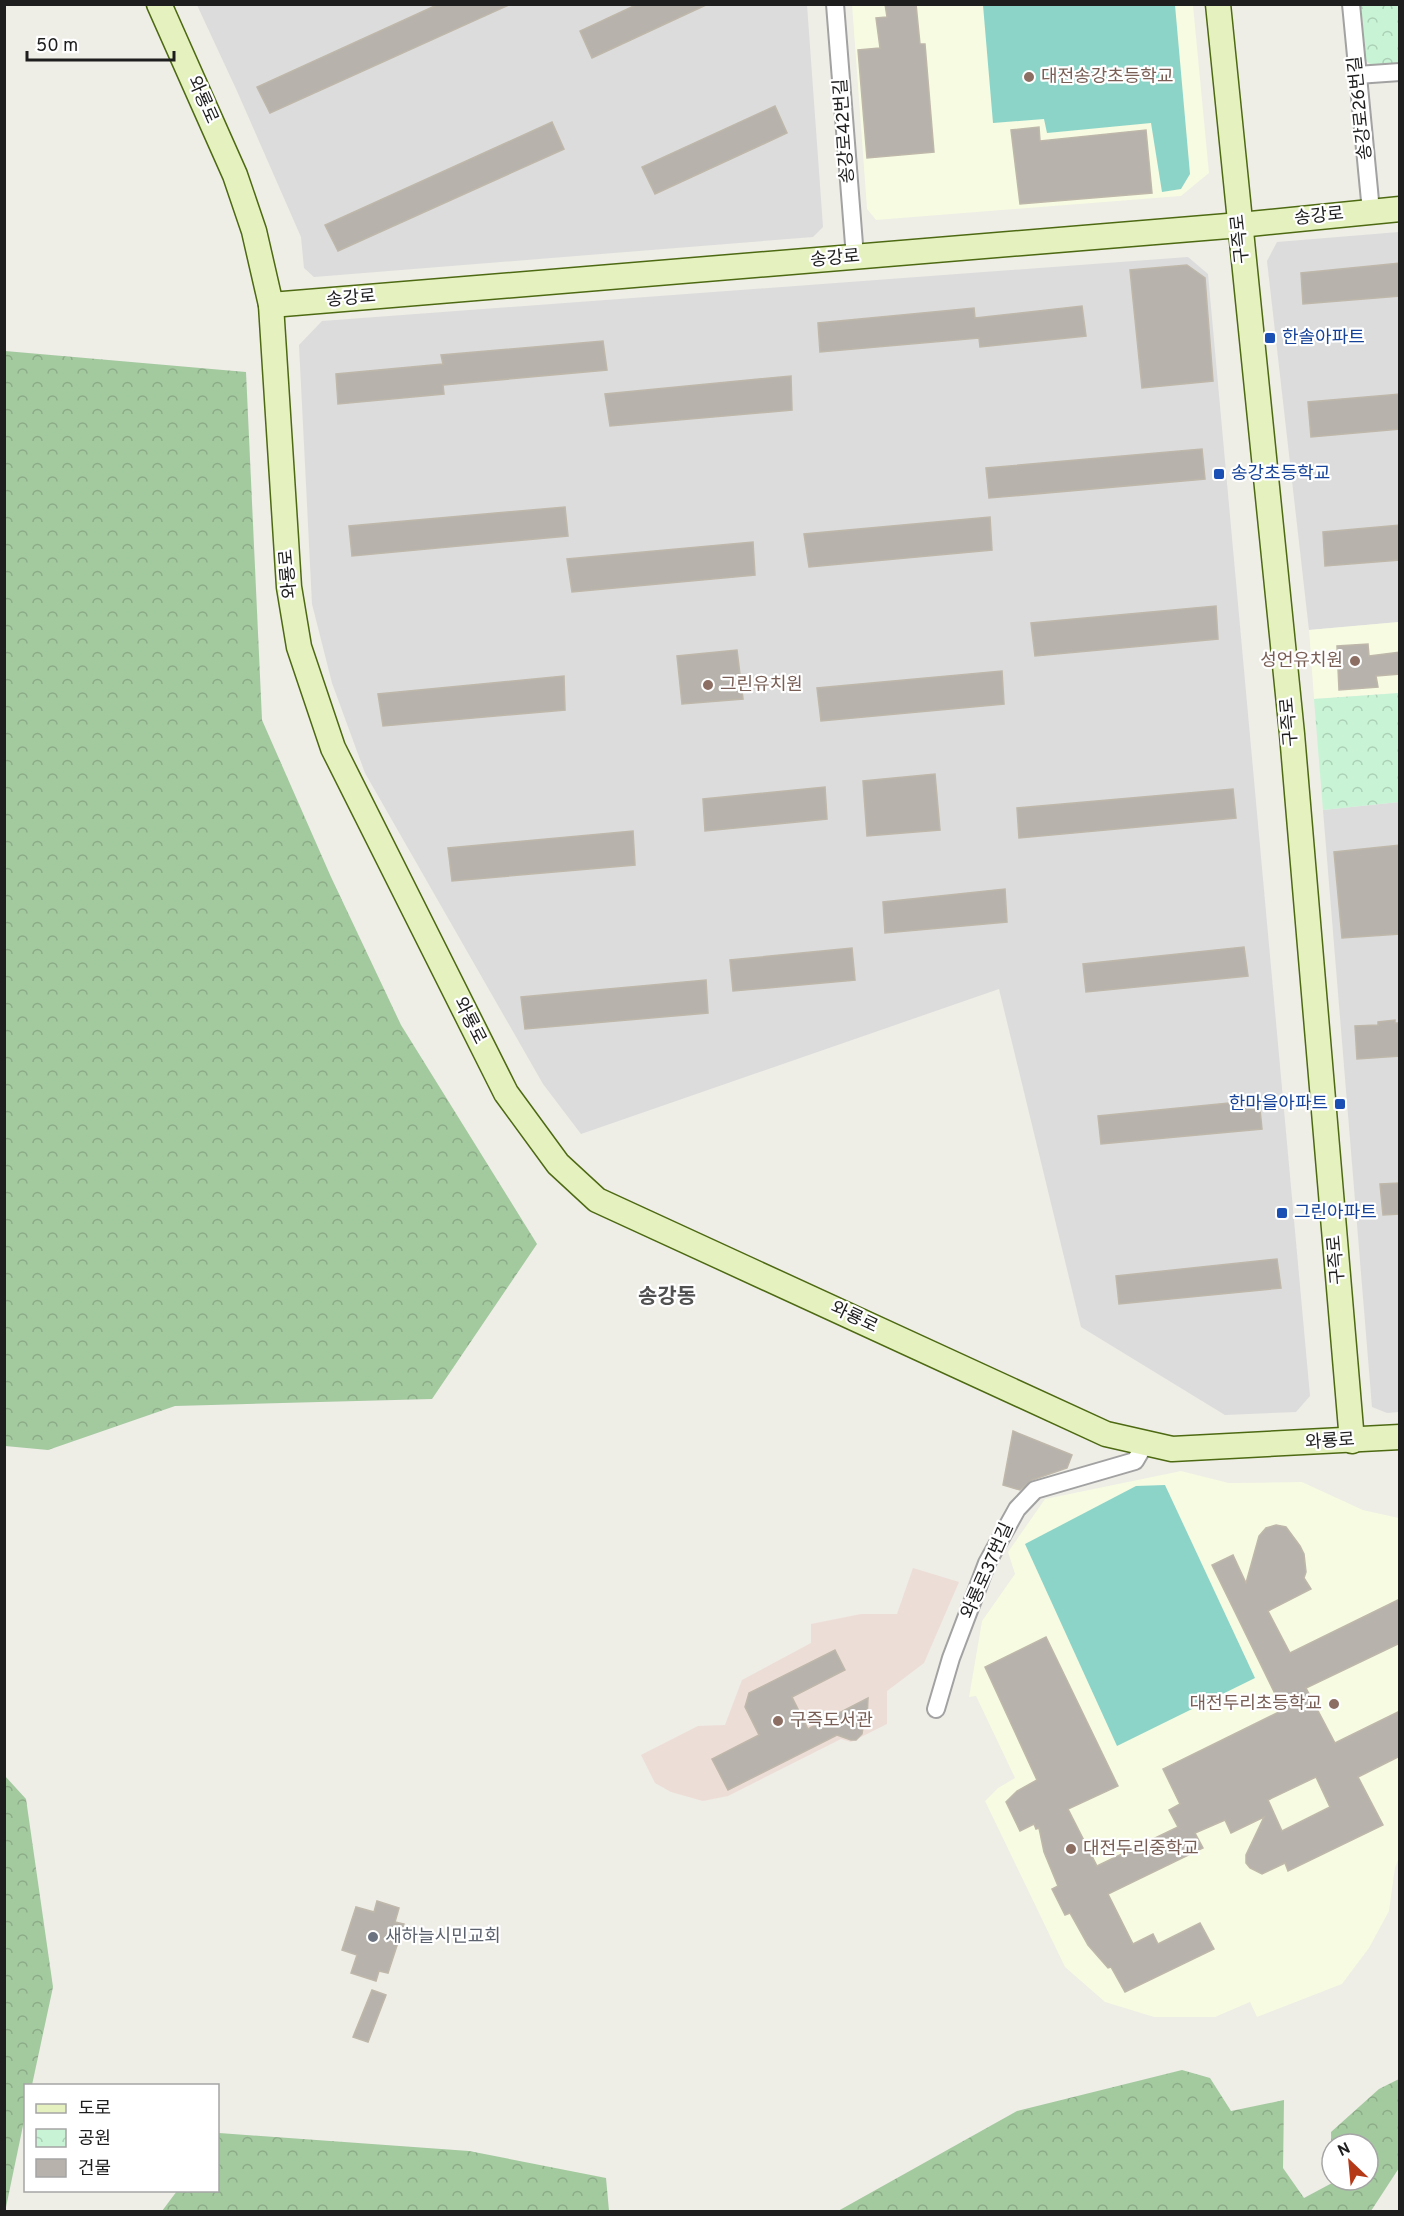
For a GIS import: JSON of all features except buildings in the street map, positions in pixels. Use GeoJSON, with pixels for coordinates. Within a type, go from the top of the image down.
{"type":"FeatureCollection","features":[{"type":"Feature","properties":{"kind":"main road","name":"와룡로"},"geometry":{"type":"LineString","coordinates":[[159,4],[236,175],[254,231],[271,305],[289,587],[299,647],[333,748],[506,1093],[558,1164],[597,1200],[1106,1434],[1172,1449],[1400,1437]]}},
{"type":"Feature","properties":{"kind":"main road","name":"구즉로"},"geometry":{"type":"LineString","coordinates":[[1218,4],[1292,734],[1352,1441]]}},
{"type":"Feature","properties":{"kind":"main road","name":"송강로"},"geometry":{"type":"LineString","coordinates":[[271,305],[1240,225],[1400,209]]}},
{"type":"Feature","properties":{"kind":"street","name":"송강로42번길"},"geometry":{"type":"LineString","coordinates":[[836,4],[855,257]]}},
{"type":"Feature","properties":{"kind":"street","name":"송강로26번길"},"geometry":{"type":"LineString","coordinates":[[1351,4],[1371,211]]}},
{"type":"Feature","properties":{"kind":"street"},"geometry":{"type":"LineString","coordinates":[[1357,75],[1400,72]]}},
{"type":"Feature","properties":{"kind":"street","name":"와룡로37번길"},"geometry":{"type":"LineString","coordinates":[[936,1709],[951,1658],[987,1563],[1017,1509],[1035,1490],[1135,1461],[1145,1444]]}},
{"type":"Feature","properties":{"kind":"shaded area"},"geometry":{"type":"Polygon","coordinates":[[[197,5],[807,5],[823,227],[813,237],[314,277],[304,268],[301,237],[197,5]]]}},
{"type":"Feature","properties":{"kind":"shaded area","name":"대전송강초등학교"},"geometry":{"type":"Polygon","coordinates":[[[852,5],[1193,5],[1209,173],[1181,196],[876,220],[867,209],[852,5]]]}},
{"type":"Feature","properties":{"kind":"shaded area"},"geometry":{"type":"Polygon","coordinates":[[[983,5],[1175,5],[1190,174],[1181,189],[1162,192],[1151,123],[1047,133],[1044,119],[993,123],[983,5]]]}},
{"type":"Feature","properties":{"kind":"shaded area"},"geometry":{"type":"Polygon","coordinates":[[[1399,232],[1399,622],[1309,630],[1267,261],[1277,242],[1399,232]]]}},
{"type":"Feature","properties":{"kind":"shaded area"},"geometry":{"type":"Polygon","coordinates":[[[1188,257],[1208,274],[1310,1396],[1296,1412],[1225,1415],[1081,1327],[999,989],[581,1134],[543,1084],[365,773],[332,683],[312,604],[299,345],[322,321],[1188,257]]]}},
{"type":"Feature","properties":{"kind":"shaded area","name":"성언유치원"},"geometry":{"type":"Polygon","coordinates":[[[1399,622],[1399,693],[1314,699],[1309,630],[1399,622]]]}},
{"type":"Feature","properties":{"kind":"shaded area"},"geometry":{"type":"Polygon","coordinates":[[[1399,802],[1399,1412],[1387,1413],[1372,1407],[1323,810],[1399,802]]]}},
{"type":"Feature","properties":{"kind":"shaded area"},"geometry":{"type":"Polygon","coordinates":[[[1181,1471],[1229,1483],[1302,1482],[1363,1510],[1399,1518],[1399,1857],[1395,1868],[1389,1911],[1369,1948],[1342,1984],[1257,2017],[1250,2002],[1215,2017],[1154,2017],[1105,2002],[1065,1967],[985,1801],[998,1788],[1015,1778],[976,1696],[969,1697],[982,1621],[1015,1574],[1008,1552],[1045,1499],[1181,1471]]]}},
{"type":"Feature","properties":{"kind":"shaded area"},"geometry":{"type":"Polygon","coordinates":[[[1165,1485],[1255,1678],[1117,1746],[1025,1544],[1136,1486],[1165,1485]]]}},
{"type":"Feature","properties":{"kind":"shaded area"},"geometry":{"type":"Polygon","coordinates":[[[913,1568],[959,1582],[924,1663],[887,1691],[887,1724],[851,1742],[841,1739],[728,1796],[703,1801],[671,1792],[655,1783],[641,1755],[698,1726],[725,1725],[742,1680],[811,1643],[811,1624],[861,1614],[897,1614],[913,1568]]]}},
{"type":"Feature","properties":{"kind":"green space"},"geometry":{"type":"Polygon","coordinates":[[[1361,5],[1399,5],[1399,63],[1373,66],[1366,61],[1361,5]]]}},
{"type":"Feature","properties":{"kind":"green space"},"geometry":{"type":"Polygon","coordinates":[[[5,351],[246,372],[262,720],[331,877],[401,1025],[537,1244],[432,1399],[175,1406],[48,1450],[5,1446],[5,351]]]}},
{"type":"Feature","properties":{"kind":"green space"},"geometry":{"type":"Polygon","coordinates":[[[1399,693],[1399,802],[1323,810],[1314,699],[1399,693]]]}},
{"type":"Feature","properties":{"kind":"green space"},"geometry":{"type":"Polygon","coordinates":[[[5,1776],[26,1799],[53,1987],[32,2084],[24,2084],[24,2121],[5,2212],[5,1776]]]}},
{"type":"Feature","properties":{"kind":"green space"},"geometry":{"type":"Polygon","coordinates":[[[1182,2070],[1210,2078],[1231,2111],[1284,2100],[1283,2168],[1304,2198],[1320,2189],[1320,2192],[1380,2192],[1380,2132],[1331,2132],[1379,2089],[1399,2079],[1399,2168],[1371,2211],[838,2211],[1017,2111],[1182,2070]]]}},
{"type":"Feature","properties":{"kind":"green space"},"geometry":{"type":"Polygon","coordinates":[[[219,2133],[469,2151],[606,2178],[609,2211],[162,2211],[176,2192],[219,2192],[219,2133]]]}},
{"type":"Feature","properties":{"kind":"place","name":"대전송강초등학교"},"geometry":{"type":"Point","coordinates":[1029,77]}},
{"type":"Feature","properties":{"kind":"place","name":"한솔아파트"},"geometry":{"type":"Point","coordinates":[1270,338]}},
{"type":"Feature","properties":{"kind":"place","name":"송강초등학교"},"geometry":{"type":"Point","coordinates":[1219,474]}},
{"type":"Feature","properties":{"kind":"place","name":"성언유치원"},"geometry":{"type":"Point","coordinates":[1355,661]}},
{"type":"Feature","properties":{"kind":"place","name":"그린유치원"},"geometry":{"type":"Point","coordinates":[708,685]}},
{"type":"Feature","properties":{"kind":"place","name":"한마을아파트"},"geometry":{"type":"Point","coordinates":[1340,1104]}},
{"type":"Feature","properties":{"kind":"place","name":"그린아파트"},"geometry":{"type":"Point","coordinates":[1282,1213]}},
{"type":"Feature","properties":{"kind":"place","name":"대전두리초등학교"},"geometry":{"type":"Point","coordinates":[1334,1704]}},
{"type":"Feature","properties":{"kind":"place","name":"구즉도서관"},"geometry":{"type":"Point","coordinates":[778,1721]}},
{"type":"Feature","properties":{"kind":"place","name":"대전두리중학교"},"geometry":{"type":"Point","coordinates":[1071,1849]}},
{"type":"Feature","properties":{"kind":"place","name":"새하늘시민교회"},"geometry":{"type":"Point","coordinates":[373,1937]}},
{"type":"Feature","properties":{"kind":"district","name":"송강동"},"geometry":{"type":"Point","coordinates":[667,1297]}}]}
